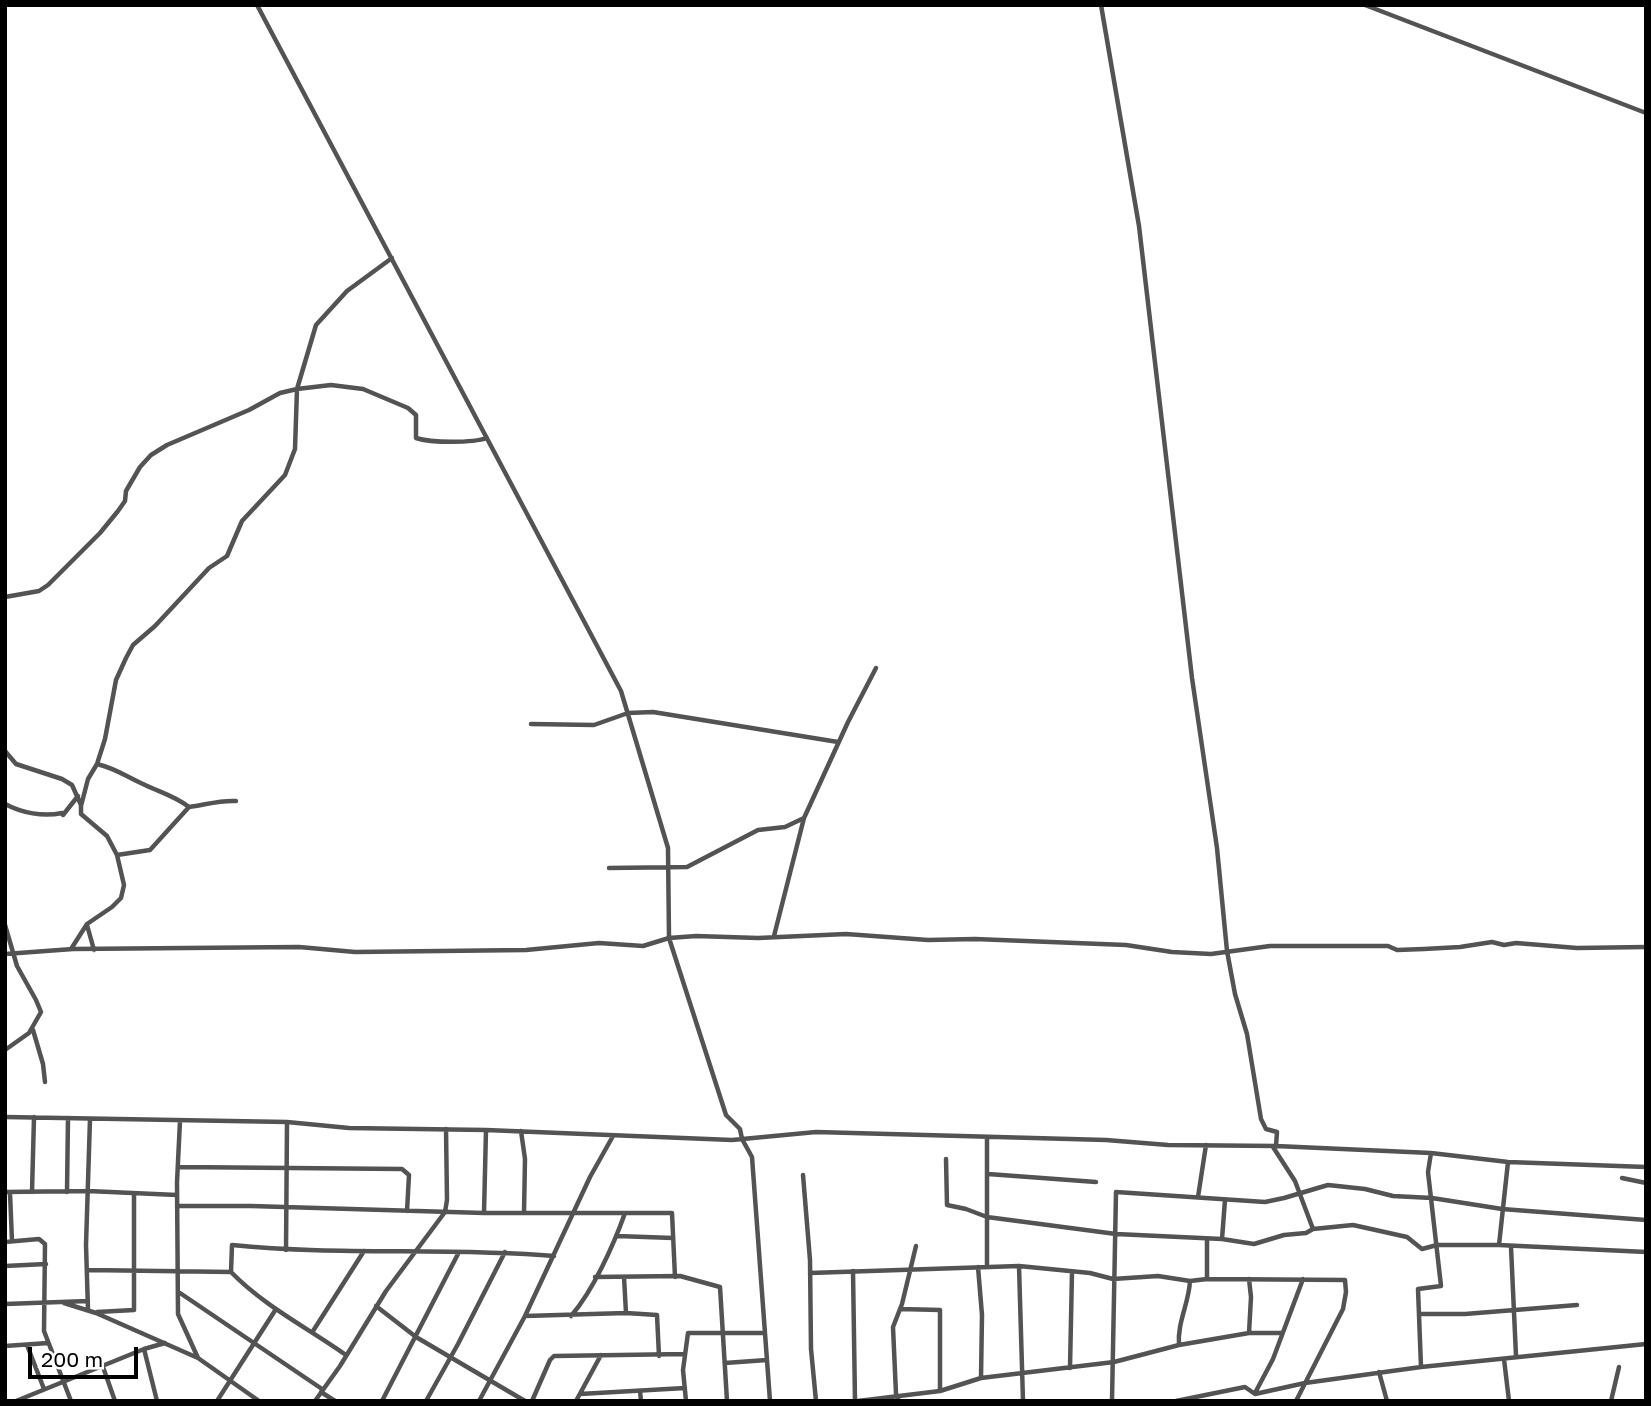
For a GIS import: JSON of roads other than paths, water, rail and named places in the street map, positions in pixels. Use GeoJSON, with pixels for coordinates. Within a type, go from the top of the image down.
{"type":"FeatureCollection","features":[{"type":"Feature","properties":{"kind":"street"},"geometry":{"type":"LineString","coordinates":[[257,5],[621,691],[668,848],[669,938],[725,1111],[740,1129],[742,1139],[752,1157],[770,1401]]}},
{"type":"Feature","properties":{"kind":"street"},"geometry":{"type":"LineString","coordinates":[[1101,5],[1139,226],[1192,678],[1217,848],[1227,951],[1247,1034],[1261,1119],[1266,1129],[1277,1132],[1274,1147],[1295,1181],[1313,1229]]}},
{"type":"Feature","properties":{"kind":"street"},"geometry":{"type":"LineString","coordinates":[[1365,5],[1646,113]]}},
{"type":"Feature","properties":{"kind":"street"},"geometry":{"type":"LineString","coordinates":[[71,949],[86,924],[121,898],[124,885],[117,855],[107,836],[81,814],[88,779],[97,764],[109,722],[116,680],[133,645],[155,626],[209,568],[227,556],[242,522],[285,475],[295,449],[297,389],[316,325],[347,291],[392,258]]}},
{"type":"Feature","properties":{"kind":"street"},"geometry":{"type":"LineString","coordinates":[[5,597],[39,591],[48,585],[118,511],[140,467],[151,456],[167,445],[280,394],[331,385],[363,388],[408,408],[416,415],[416,438],[429,443],[479,441],[487,438]]}},
{"type":"Feature","properties":{"kind":"street"},"geometry":{"type":"LineString","coordinates":[[774,936],[804,818],[838,742],[876,668]]}},
{"type":"Feature","properties":{"kind":"street"},"geometry":{"type":"LineString","coordinates":[[531,724],[594,725],[628,713],[653,712],[838,742]]}},
{"type":"Feature","properties":{"kind":"street"},"geometry":{"type":"LineString","coordinates":[[5,751],[16,764],[62,779],[72,785],[81,806]]}},
{"type":"Feature","properties":{"kind":"street"},"geometry":{"type":"LineString","coordinates":[[97,764],[118,769],[135,781],[176,797],[189,807]]}},
{"type":"Feature","properties":{"kind":"street"},"geometry":{"type":"LineString","coordinates":[[5,804],[19,811],[63,815],[85,791]]}},
{"type":"Feature","properties":{"kind":"street"},"geometry":{"type":"LineString","coordinates":[[117,855],[150,850],[189,807],[220,800],[236,801]]}},
{"type":"Feature","properties":{"kind":"street"},"geometry":{"type":"LineString","coordinates":[[609,868],[687,867],[758,830],[785,827],[804,818]]}},
{"type":"Feature","properties":{"kind":"street"},"geometry":{"type":"LineString","coordinates":[[86,924],[94,950]]}},
{"type":"Feature","properties":{"kind":"street"},"geometry":{"type":"LineString","coordinates":[[5,925],[19,971],[41,1012],[33,1029],[5,1050]]}},
{"type":"Feature","properties":{"kind":"street"},"geometry":{"type":"LineString","coordinates":[[5,954],[71,949],[299,947],[355,952],[526,950],[599,943],[643,946],[669,938],[846,934],[928,940],[975,939],[1126,945],[1210,954],[1287,946],[1388,946],[1397,950],[1460,947],[1492,942],[1504,945],[1516,943],[1577,948],[1646,947]]}},
{"type":"Feature","properties":{"kind":"street"},"geometry":{"type":"LineString","coordinates":[[33,1029],[45,1082]]}},
{"type":"Feature","properties":{"kind":"street"},"geometry":{"type":"LineString","coordinates":[[5,1117],[287,1122],[349,1128],[486,1129],[742,1139],[816,1132],[1431,1153],[1508,1162],[1646,1167]]}},
{"type":"Feature","properties":{"kind":"street"},"geometry":{"type":"LineString","coordinates":[[32,1192],[34,1117]]}},
{"type":"Feature","properties":{"kind":"street"},"geometry":{"type":"LineString","coordinates":[[68,1118],[68,1192]]}},
{"type":"Feature","properties":{"kind":"street"},"geometry":{"type":"LineString","coordinates":[[88,1310],[90,1119]]}},
{"type":"Feature","properties":{"kind":"street"},"geometry":{"type":"LineString","coordinates":[[180,1121],[177,1195],[178,1314],[198,1358]]}},
{"type":"Feature","properties":{"kind":"street"},"geometry":{"type":"LineString","coordinates":[[286,1250],[287,1122]]}},
{"type":"Feature","properties":{"kind":"street"},"geometry":{"type":"LineString","coordinates":[[315,1401],[376,1306],[445,1212],[446,1129]]}},
{"type":"Feature","properties":{"kind":"street"},"geometry":{"type":"LineString","coordinates":[[484,1213],[486,1129]]}},
{"type":"Feature","properties":{"kind":"street"},"geometry":{"type":"LineString","coordinates":[[521,1131],[525,1159],[524,1213]]}},
{"type":"Feature","properties":{"kind":"street"},"geometry":{"type":"LineString","coordinates":[[479,1401],[613,1136]]}},
{"type":"Feature","properties":{"kind":"street"},"geometry":{"type":"LineString","coordinates":[[987,1138],[987,1267]]}},
{"type":"Feature","properties":{"kind":"street"},"geometry":{"type":"LineString","coordinates":[[1198,1197],[1206,1145]]}},
{"type":"Feature","properties":{"kind":"street"},"geometry":{"type":"LineString","coordinates":[[1422,1367],[1418,1289],[1441,1286],[1428,1172],[1431,1153]]}},
{"type":"Feature","properties":{"kind":"street"},"geometry":{"type":"LineString","coordinates":[[946,1159],[947,1205],[986,1217],[1116,1234],[1222,1239],[1254,1244],[1284,1235],[1306,1233],[1313,1229],[1353,1225],[1407,1237],[1422,1249],[1437,1245],[1499,1245],[1646,1252]]}},
{"type":"Feature","properties":{"kind":"street"},"geometry":{"type":"LineString","coordinates":[[1499,1245],[1508,1162]]}},
{"type":"Feature","properties":{"kind":"street"},"geometry":{"type":"LineString","coordinates":[[178,1167],[402,1169],[409,1175],[407,1211]]}},
{"type":"Feature","properties":{"kind":"street"},"geometry":{"type":"LineString","coordinates":[[988,1174],[1096,1182]]}},
{"type":"Feature","properties":{"kind":"street"},"geometry":{"type":"LineString","coordinates":[[803,1175],[816,1401]]}},
{"type":"Feature","properties":{"kind":"street"},"geometry":{"type":"LineString","coordinates":[[1622,1178],[1646,1183]]}},
{"type":"Feature","properties":{"kind":"street"},"geometry":{"type":"LineString","coordinates":[[1112,1401],[1116,1192],[1265,1202],[1328,1185],[1502,1209],[1646,1220]]}},
{"type":"Feature","properties":{"kind":"street"},"geometry":{"type":"LineString","coordinates":[[71,1401],[44,1331],[46,1247],[43,1241],[8,1241],[7,1192],[88,1191],[177,1195]]}},
{"type":"Feature","properties":{"kind":"street"},"geometry":{"type":"LineString","coordinates":[[96,1312],[134,1310],[134,1194]]}},
{"type":"Feature","properties":{"kind":"street"},"geometry":{"type":"LineString","coordinates":[[1222,1239],[1225,1200]]}},
{"type":"Feature","properties":{"kind":"street"},"geometry":{"type":"LineString","coordinates":[[177,1206],[484,1213],[672,1213],[676,1277]]}},
{"type":"Feature","properties":{"kind":"street"},"geometry":{"type":"LineString","coordinates":[[570,1317],[617,1236],[625,1212]]}},
{"type":"Feature","properties":{"kind":"street"},"geometry":{"type":"LineString","coordinates":[[617,1236],[673,1238]]}},
{"type":"Feature","properties":{"kind":"street"},"geometry":{"type":"LineString","coordinates":[[1207,1239],[1207,1279]]}},
{"type":"Feature","properties":{"kind":"street"},"geometry":{"type":"LineString","coordinates":[[346,1355],[243,1285],[232,1272],[232,1245],[286,1250],[505,1252],[554,1256]]}},
{"type":"Feature","properties":{"kind":"street"},"geometry":{"type":"LineString","coordinates":[[899,1401],[896,1394],[893,1327],[916,1247]]}},
{"type":"Feature","properties":{"kind":"street"},"geometry":{"type":"LineString","coordinates":[[1511,1247],[1516,1356]]}},
{"type":"Feature","properties":{"kind":"street"},"geometry":{"type":"LineString","coordinates":[[313,1332],[364,1250]]}},
{"type":"Feature","properties":{"kind":"street"},"geometry":{"type":"LineString","coordinates":[[382,1401],[459,1252]]}},
{"type":"Feature","properties":{"kind":"street"},"geometry":{"type":"LineString","coordinates":[[426,1401],[505,1252]]}},
{"type":"Feature","properties":{"kind":"street"},"geometry":{"type":"LineString","coordinates":[[5,1266],[46,1264]]}},
{"type":"Feature","properties":{"kind":"street"},"geometry":{"type":"LineString","coordinates":[[810,1273],[1019,1266],[1090,1273],[1113,1279],[1158,1276],[1190,1281],[1345,1280],[1343,1309],[1296,1401]]}},
{"type":"Feature","properties":{"kind":"street"},"geometry":{"type":"LineString","coordinates":[[1019,1266],[1023,1401]]}},
{"type":"Feature","properties":{"kind":"street"},"geometry":{"type":"LineString","coordinates":[[978,1267],[982,1315],[981,1378]]}},
{"type":"Feature","properties":{"kind":"street"},"geometry":{"type":"LineString","coordinates":[[88,1270],[232,1272]]}},
{"type":"Feature","properties":{"kind":"street"},"geometry":{"type":"LineString","coordinates":[[853,1271],[856,1401],[896,1394],[940,1391],[981,1378],[1024,1371],[1114,1362],[1179,1345],[1250,1333],[1282,1333]]}},
{"type":"Feature","properties":{"kind":"street"},"geometry":{"type":"LineString","coordinates":[[1070,1368],[1072,1272]]}},
{"type":"Feature","properties":{"kind":"street"},"geometry":{"type":"LineString","coordinates":[[595,1277],[676,1277],[720,1287],[727,1401]]}},
{"type":"Feature","properties":{"kind":"street"},"geometry":{"type":"LineString","coordinates":[[624,1277],[626,1313]]}},
{"type":"Feature","properties":{"kind":"street"},"geometry":{"type":"LineString","coordinates":[[1249,1279],[1250,1333]]}},
{"type":"Feature","properties":{"kind":"street"},"geometry":{"type":"LineString","coordinates":[[1255,1394],[1273,1359],[1303,1279]]}},
{"type":"Feature","properties":{"kind":"street"},"geometry":{"type":"LineString","coordinates":[[1179,1345],[1179,1331],[1189,1300],[1190,1281]]}},
{"type":"Feature","properties":{"kind":"street"},"geometry":{"type":"LineString","coordinates":[[179,1292],[335,1401]]}},
{"type":"Feature","properties":{"kind":"street"},"geometry":{"type":"LineString","coordinates":[[5,1304],[88,1301]]}},
{"type":"Feature","properties":{"kind":"street"},"geometry":{"type":"LineString","coordinates":[[64,1303],[96,1312],[198,1358],[259,1401]]}},
{"type":"Feature","properties":{"kind":"street"},"geometry":{"type":"LineString","coordinates":[[1420,1314],[1465,1314],[1577,1305]]}},
{"type":"Feature","properties":{"kind":"street"},"geometry":{"type":"LineString","coordinates":[[376,1306],[416,1337],[525,1401]]}},
{"type":"Feature","properties":{"kind":"street"},"geometry":{"type":"LineString","coordinates":[[217,1401],[276,1309]]}},
{"type":"Feature","properties":{"kind":"street"},"geometry":{"type":"LineString","coordinates":[[900,1309],[940,1310],[940,1391]]}},
{"type":"Feature","properties":{"kind":"street"},"geometry":{"type":"LineString","coordinates":[[524,1316],[570,1317],[626,1313],[657,1315],[659,1356]]}},
{"type":"Feature","properties":{"kind":"street"},"geometry":{"type":"LineString","coordinates":[[686,1401],[685,1354],[688,1332],[765,1333]]}},
{"type":"Feature","properties":{"kind":"street"},"geometry":{"type":"LineString","coordinates":[[5,1346],[48,1343]]}},
{"type":"Feature","properties":{"kind":"street"},"geometry":{"type":"LineString","coordinates":[[16,1401],[144,1349],[166,1343]]}},
{"type":"Feature","properties":{"kind":"street"},"geometry":{"type":"LineString","coordinates":[[1176,1401],[1245,1387],[1255,1394],[1305,1383],[1422,1367],[1646,1344]]}},
{"type":"Feature","properties":{"kind":"street"},"geometry":{"type":"LineString","coordinates":[[27,1345],[44,1389]]}},
{"type":"Feature","properties":{"kind":"street"},"geometry":{"type":"LineString","coordinates":[[144,1349],[157,1401]]}},
{"type":"Feature","properties":{"kind":"street"},"geometry":{"type":"LineString","coordinates":[[532,1401],[554,1356],[685,1354]]}},
{"type":"Feature","properties":{"kind":"street"},"geometry":{"type":"LineString","coordinates":[[576,1401],[601,1355]]}},
{"type":"Feature","properties":{"kind":"street"},"geometry":{"type":"LineString","coordinates":[[1504,1359],[1508,1401]]}},
{"type":"Feature","properties":{"kind":"street"},"geometry":{"type":"LineString","coordinates":[[725,1363],[767,1360]]}},
{"type":"Feature","properties":{"kind":"street"},"geometry":{"type":"LineString","coordinates":[[103,1367],[115,1401]]}},
{"type":"Feature","properties":{"kind":"street"},"geometry":{"type":"LineString","coordinates":[[1611,1401],[1619,1367]]}},
{"type":"Feature","properties":{"kind":"street"},"geometry":{"type":"LineString","coordinates":[[1378,1373],[1387,1401]]}},
{"type":"Feature","properties":{"kind":"street"},"geometry":{"type":"LineString","coordinates":[[580,1394],[685,1388]]}},
{"type":"Feature","properties":{"kind":"street"},"geometry":{"type":"LineString","coordinates":[[640,1391],[641,1401]]}}]}
